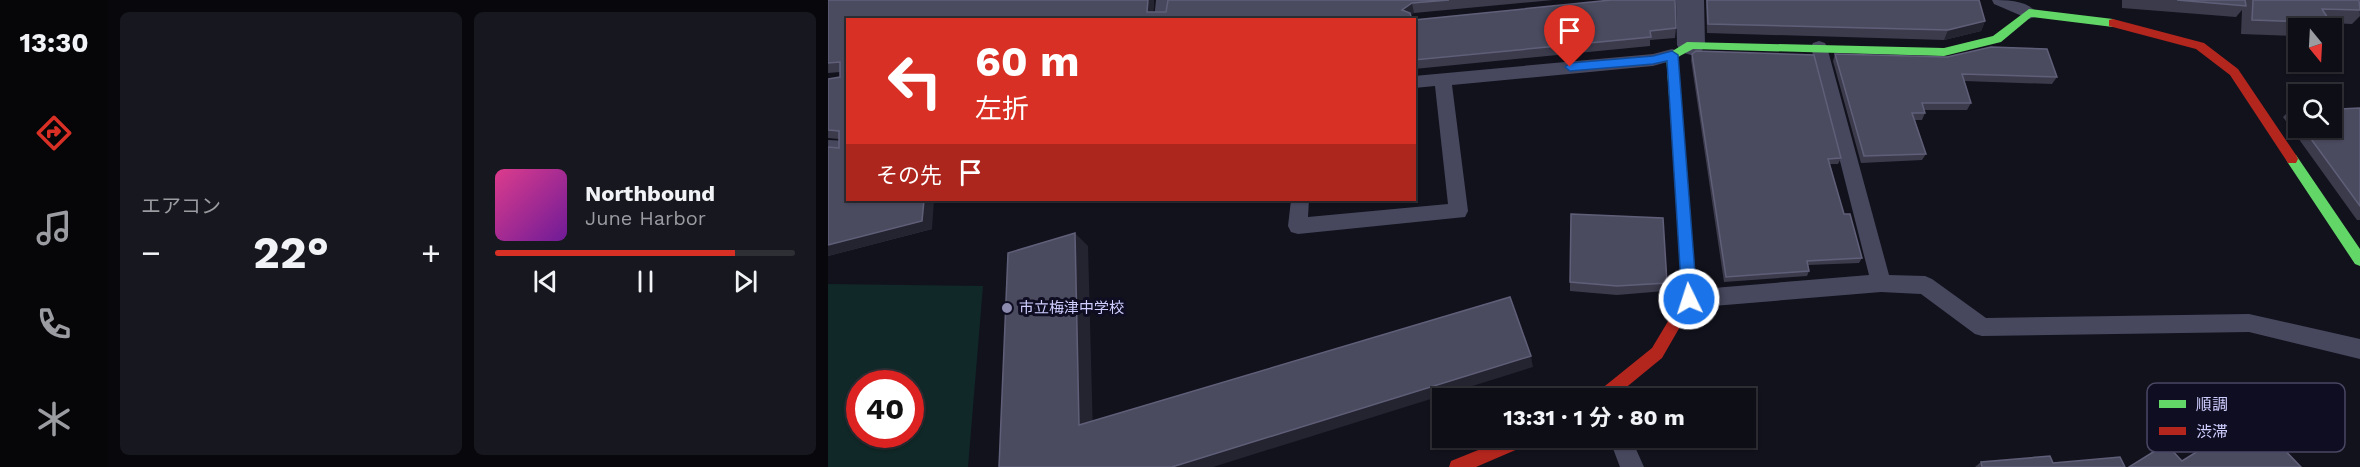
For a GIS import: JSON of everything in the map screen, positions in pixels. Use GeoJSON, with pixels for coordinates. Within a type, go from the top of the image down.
{"type":"FeatureCollection","features":[{"type":"Feature","properties":{"kind":"street"},"geometry":{"type":"LineString","coordinates":[[1614,388],[1657,353],[1689,299],[1682,50],[1690,0]]}},
{"type":"Feature","properties":{"kind":"street"},"geometry":{"type":"LineString","coordinates":[[1682,50],[1819,47],[1944,52],[1997,39],[2029,14],[2088,15],[2200,46],[2234,72],[2360,260]]}},
{"type":"Feature","properties":{"kind":"street"},"geometry":{"type":"LineString","coordinates":[[1457,467],[1485,462],[1509,448]]}},
{"type":"Feature","properties":{"kind":"lane"},"geometry":{"type":"LineString","coordinates":[[1162,18],[1164,0]]}},
{"type":"Feature","properties":{"kind":"lane"},"geometry":{"type":"LineString","coordinates":[[2001,0],[2029,14]]}},
{"type":"Feature","properties":{"kind":"lane"},"geometry":{"type":"LineString","coordinates":[[1819,47],[1881,283]]}},
{"type":"Feature","properties":{"kind":"lane"},"geometry":{"type":"LineString","coordinates":[[1416,82],[1653,60],[1682,50]]}},
{"type":"Feature","properties":{"kind":"lane"},"geometry":{"type":"LineString","coordinates":[[1300,201],[1298,226],[1458,211],[1443,79]]}},
{"type":"Feature","properties":{"kind":"lane"},"geometry":{"type":"LineString","coordinates":[[828,147],[846,148]]}},
{"type":"Feature","properties":{"kind":"lane"},"geometry":{"type":"LineString","coordinates":[[1689,299],[1881,283],[1925,285],[1982,327],[2249,323],[2360,349]]}},
{"type":"Feature","properties":{"kind":"lane"},"geometry":{"type":"LineString","coordinates":[[1624,448],[1632,467]]}},
{"type":"Feature","properties":{"kind":"green space"},"geometry":{"type":"Polygon","coordinates":[[[828,284],[983,286],[968,467],[828,467],[828,284]]]}},
{"type":"Feature","properties":{"kind":"building"},"geometry":{"type":"Polygon","coordinates":[[[828,0],[1148,0],[1147,12],[1166,12],[1168,0],[1449,0],[1412,3],[1402,10],[1410,13],[1411,18],[846,18],[846,201],[924,201],[922,221],[828,245],[828,147],[839,148],[839,131],[828,130],[828,79],[840,77],[840,62],[828,63],[828,0]]]}},
{"type":"Feature","properties":{"kind":"building"},"geometry":{"type":"Polygon","coordinates":[[[1611,0],[1675,0],[1676,28],[1650,31],[1651,37],[1416,60],[1416,20],[1611,0]]]}},
{"type":"Feature","properties":{"kind":"building"},"geometry":{"type":"Polygon","coordinates":[[[1707,0],[1979,0],[1985,21],[1948,30],[1708,24],[1707,0]]]}},
{"type":"Feature","properties":{"kind":"building"},"geometry":{"type":"Polygon","coordinates":[[[2177,0],[2245,0],[2246,6],[2177,0]]]}},
{"type":"Feature","properties":{"kind":"building"},"geometry":{"type":"Polygon","coordinates":[[[2253,0],[2359,0],[2360,10],[2322,9],[2328,18],[2288,18],[2288,21],[2252,20],[2253,0]]]}},
{"type":"Feature","properties":{"kind":"building"},"geometry":{"type":"Polygon","coordinates":[[[1991,47],[2047,49],[2057,77],[1962,74],[1971,103],[1922,103],[1925,113],[1912,113],[1926,154],[1864,156],[1835,54],[1947,57],[1991,47]]]}},
{"type":"Feature","properties":{"kind":"building"},"geometry":{"type":"Polygon","coordinates":[[[1696,51],[1814,55],[1841,158],[1828,159],[1844,214],[1850,214],[1862,258],[1807,261],[1809,271],[1726,277],[1692,54],[1696,51]]]}},
{"type":"Feature","properties":{"kind":"building"},"geometry":{"type":"Polygon","coordinates":[[[2360,108],[2360,206],[2310,138],[2342,138],[2342,109],[2360,108]]]}},
{"type":"Feature","properties":{"kind":"building"},"geometry":{"type":"Polygon","coordinates":[[[1571,214],[1663,218],[1667,283],[1617,286],[1570,282],[1571,214]]]}},
{"type":"Feature","properties":{"kind":"building"},"geometry":{"type":"Polygon","coordinates":[[[1075,233],[1079,425],[1510,297],[1531,356],[1172,467],[999,467],[1008,253],[1075,233]]]}},
{"type":"Feature","properties":{"kind":"building"},"geometry":{"type":"Polygon","coordinates":[[[2153,452],[2174,452],[2182,461],[2197,452],[2287,452],[2301,467],[2129,467],[2153,452]]]}},
{"type":"Feature","properties":{"kind":"building"},"geometry":{"type":"Polygon","coordinates":[[[2050,456],[2053,463],[2120,457],[2125,467],[1982,467],[1981,462],[2050,456]]]}},
{"type":"Feature","properties":{"kind":"traffic: fast"},"geometry":{"type":"LineString","coordinates":[[1677,124],[1672,55],[1691,45],[1944,52],[1997,39],[2029,13],[2113,23]]}},
{"type":"Feature","properties":{"kind":"traffic: fast"},"geometry":{"type":"LineString","coordinates":[[2292,159],[2360,260]]}},
{"type":"Feature","properties":{"kind":"traffic: jam"},"geometry":{"type":"LineString","coordinates":[[2113,23],[2200,46],[2234,72],[2292,159]]}},
{"type":"Feature","properties":{"kind":"traffic: jam"},"geometry":{"type":"LineString","coordinates":[[1614,388],[1657,353],[1689,299],[1677,124]]}},
{"type":"Feature","properties":{"kind":"traffic: jam"},"geometry":{"type":"LineString","coordinates":[[1457,467],[1502,448]]}},
{"type":"Feature","properties":{"kind":"place","name":"市立梅津中学校"},"geometry":{"type":"Point","coordinates":[1007,308]}},
{"type":"Feature","properties":{"kind":"route"},"geometry":{"type":"LineString","coordinates":[[1570,67],[1653,60],[1672,55],[1689,299]]}}]}
